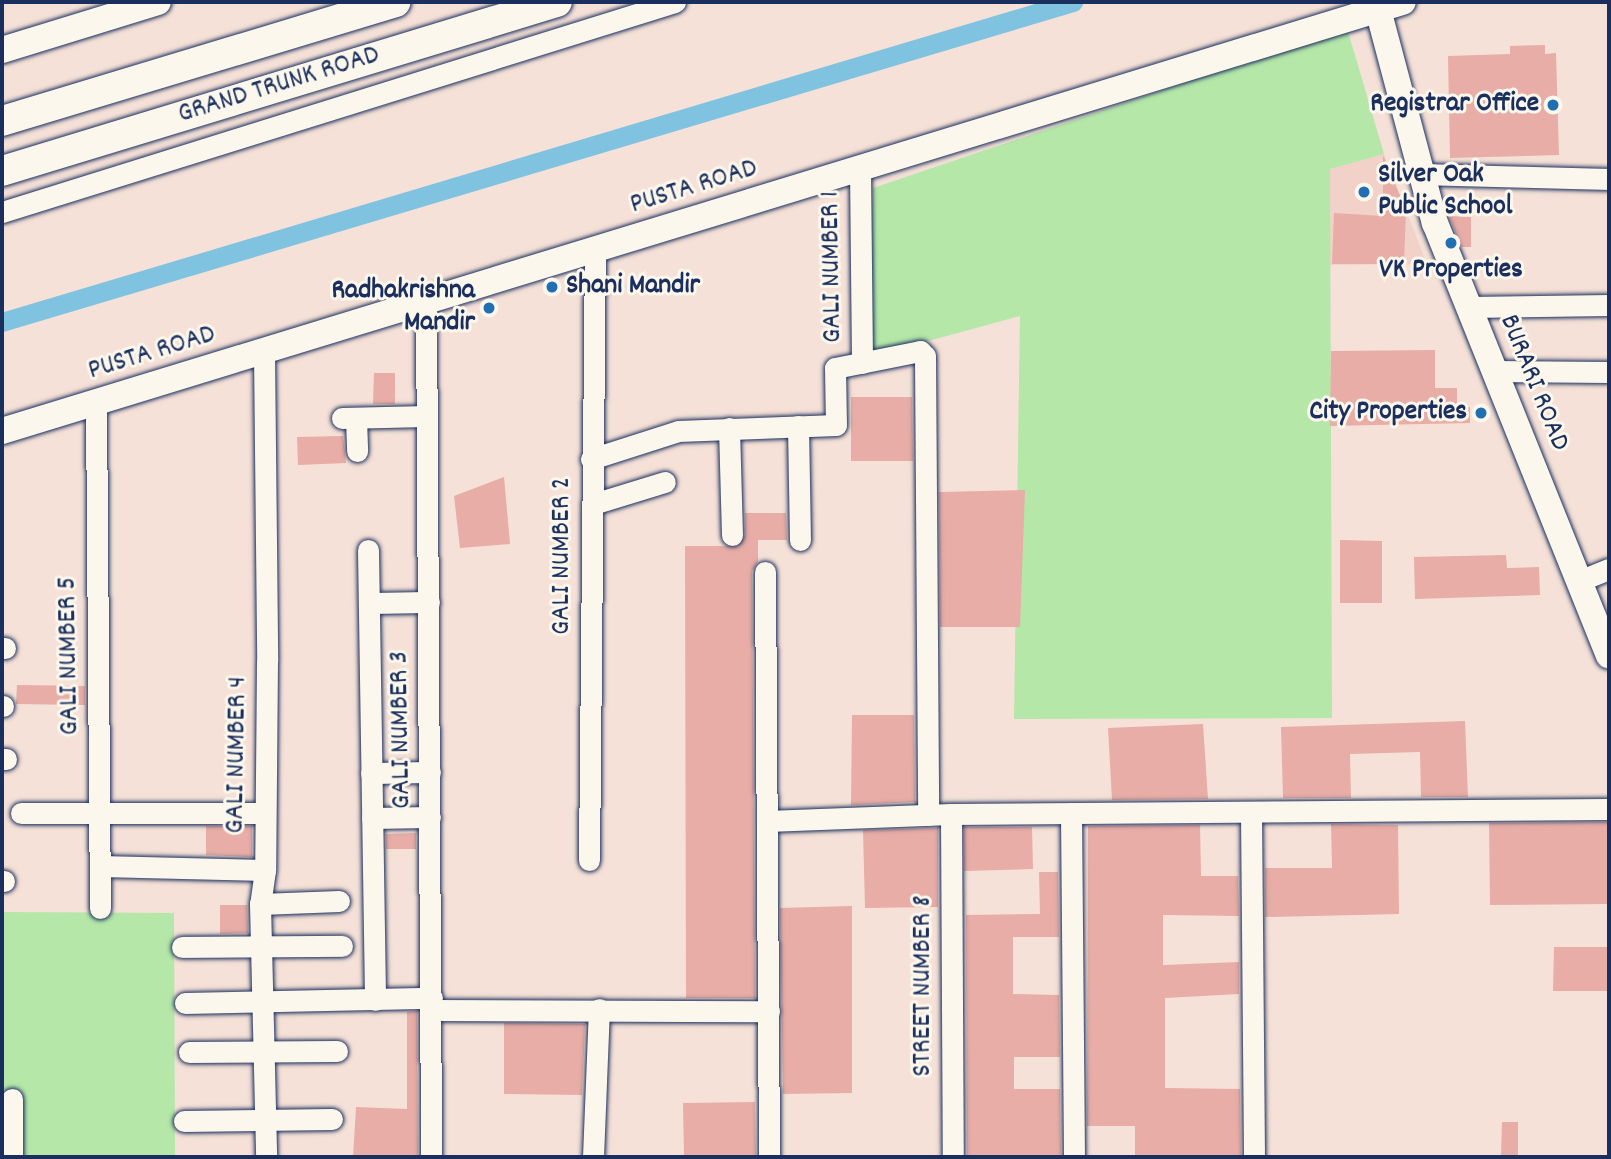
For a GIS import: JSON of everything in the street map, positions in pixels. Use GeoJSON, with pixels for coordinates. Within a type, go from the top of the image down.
{"type":"FeatureCollection","features":[{"type":"Feature","properties":{"kind":"highway","name":"GRAND TRUNK ROAD"},"geometry":{"type":"LineString","coordinates":[[2,121],[395,2]]}},
{"type":"Feature","properties":{"kind":"highway","name":"GRAND TRUNK ROAD"},"geometry":{"type":"LineString","coordinates":[[2,171],[557,2]]}},
{"type":"Feature","properties":{"kind":"main road"},"geometry":{"type":"LineString","coordinates":[[2,50],[158,2]]}},
{"type":"Feature","properties":{"kind":"main road","name":"PUSTA ROAD"},"geometry":{"type":"LineString","coordinates":[[2,431],[860,170],[1386,4]]}},
{"type":"Feature","properties":{"kind":"main road","name":"BURARI ROAD"},"geometry":{"type":"LineString","coordinates":[[1386,4],[1419,174],[1493,371],[1609,655]]}},
{"type":"Feature","properties":{"kind":"street"},"geometry":{"type":"LineString","coordinates":[[2,212],[675,2]]}},
{"type":"Feature","properties":{"kind":"street","name":"GALI NUMBER 1"},"geometry":{"type":"LineString","coordinates":[[860,170],[862,363]]}},
{"type":"Feature","properties":{"kind":"street"},"geometry":{"type":"LineString","coordinates":[[1419,174],[1609,179]]}},
{"type":"Feature","properties":{"kind":"street","name":"GALI NUMBER 2"},"geometry":{"type":"LineString","coordinates":[[589,860],[595,251]]}},
{"type":"Feature","properties":{"kind":"street","name":"GALI NUMBER 3"},"geometry":{"type":"LineString","coordinates":[[426,303],[431,1157]]}},
{"type":"Feature","properties":{"kind":"street"},"geometry":{"type":"LineString","coordinates":[[1468,307],[1609,304]]}},
{"type":"Feature","properties":{"kind":"street"},"geometry":{"type":"LineString","coordinates":[[591,459],[678,431],[836,425],[835,368],[914,350],[925,356],[928,815]]}},
{"type":"Feature","properties":{"kind":"street","name":"GALI NUMBER 4"},"geometry":{"type":"LineString","coordinates":[[264,352],[265,870],[260,904],[266,1157]]}},
{"type":"Feature","properties":{"kind":"street"},"geometry":{"type":"LineString","coordinates":[[1493,371],[1609,372]]}},
{"type":"Feature","properties":{"kind":"street","name":"GALI NUMBER 5"},"geometry":{"type":"LineString","coordinates":[[96,404],[100,908]]}},
{"type":"Feature","properties":{"kind":"street"},"geometry":{"type":"LineString","coordinates":[[356,451],[349,418],[427,416]]}},
{"type":"Feature","properties":{"kind":"street"},"geometry":{"type":"LineString","coordinates":[[798,426],[800,540]]}},
{"type":"Feature","properties":{"kind":"street"},"geometry":{"type":"LineString","coordinates":[[729,428],[732,535]]}},
{"type":"Feature","properties":{"kind":"street"},"geometry":{"type":"LineString","coordinates":[[593,504],[665,482]]}},
{"type":"Feature","properties":{"kind":"street"},"geometry":{"type":"LineString","coordinates":[[368,550],[374,1000]]}},
{"type":"Feature","properties":{"kind":"street"},"geometry":{"type":"LineString","coordinates":[[1579,581],[1609,569]]}},
{"type":"Feature","properties":{"kind":"street"},"geometry":{"type":"LineString","coordinates":[[765,572],[769,1157]]}},
{"type":"Feature","properties":{"kind":"street"},"geometry":{"type":"LineString","coordinates":[[369,603],[429,602]]}},
{"type":"Feature","properties":{"kind":"street"},"geometry":{"type":"LineString","coordinates":[[371,773],[430,772]]}},
{"type":"Feature","properties":{"kind":"street"},"geometry":{"type":"LineString","coordinates":[[767,821],[951,814],[1609,809]]}},
{"type":"Feature","properties":{"kind":"street"},"geometry":{"type":"LineString","coordinates":[[1251,812],[1254,1157]]}},
{"type":"Feature","properties":{"kind":"street"},"geometry":{"type":"LineString","coordinates":[[21,813],[265,813]]}},
{"type":"Feature","properties":{"kind":"street"},"geometry":{"type":"LineString","coordinates":[[1070,813],[1074,1157]]}},
{"type":"Feature","properties":{"kind":"street","name":"STREET NUMBER 8"},"geometry":{"type":"LineString","coordinates":[[951,814],[953,1157]]}},
{"type":"Feature","properties":{"kind":"street"},"geometry":{"type":"LineString","coordinates":[[372,818],[430,817]]}},
{"type":"Feature","properties":{"kind":"street"},"geometry":{"type":"LineString","coordinates":[[100,866],[265,870]]}},
{"type":"Feature","properties":{"kind":"street"},"geometry":{"type":"LineString","coordinates":[[260,904],[339,901]]}},
{"type":"Feature","properties":{"kind":"street"},"geometry":{"type":"LineString","coordinates":[[182,947],[342,946]]}},
{"type":"Feature","properties":{"kind":"street"},"geometry":{"type":"LineString","coordinates":[[185,1003],[374,1000],[599,1009],[769,1011]]}},
{"type":"Feature","properties":{"kind":"street"},"geometry":{"type":"LineString","coordinates":[[593,1157],[599,1009]]}},
{"type":"Feature","properties":{"kind":"street"},"geometry":{"type":"LineString","coordinates":[[189,1052],[337,1051]]}},
{"type":"Feature","properties":{"kind":"street"},"geometry":{"type":"LineString","coordinates":[[12,1099],[12,1157]]}},
{"type":"Feature","properties":{"kind":"street"},"geometry":{"type":"LineString","coordinates":[[184,1121],[332,1119]]}},
{"type":"Feature","properties":{"kind":"shaded area","name":"Silver Oak Public School"},"geometry":{"type":"Polygon","coordinates":[[[1384,154],[1427,264],[1330,265],[1330,169],[1384,154]]]}},
{"type":"Feature","properties":{"kind":"green space"},"geometry":{"type":"Polygon","coordinates":[[[1347,28],[1384,154],[1330,169],[1332,718],[1014,719],[1020,316],[866,358],[873,188],[1347,28]]]}},
{"type":"Feature","properties":{"kind":"green space"},"geometry":{"type":"Polygon","coordinates":[[[2,912],[174,913],[175,1157],[19,1157],[19,1091],[2,1090],[2,912]]]}},
{"type":"Feature","properties":{"kind":"building"},"geometry":{"type":"Polygon","coordinates":[[[1545,45],[1545,54],[1556,53],[1559,155],[1450,158],[1448,56],[1510,54],[1510,46],[1545,45]]]}},
{"type":"Feature","properties":{"kind":"building"},"geometry":{"type":"Polygon","coordinates":[[[1383,155],[1406,210],[1404,264],[1332,264],[1334,213],[1383,216],[1383,155]]]}},
{"type":"Feature","properties":{"kind":"building"},"geometry":{"type":"Polygon","coordinates":[[[1449,216],[1471,217],[1471,247],[1461,247],[1449,216]]]}},
{"type":"Feature","properties":{"kind":"building"},"geometry":{"type":"Polygon","coordinates":[[[1435,350],[1435,388],[1457,388],[1457,408],[1470,407],[1470,423],[1330,426],[1331,351],[1435,350]]]}},
{"type":"Feature","properties":{"kind":"building"},"geometry":{"type":"Polygon","coordinates":[[[374,373],[395,373],[395,404],[373,404],[374,373]]]}},
{"type":"Feature","properties":{"kind":"building"},"geometry":{"type":"Polygon","coordinates":[[[851,397],[912,397],[913,461],[851,461],[851,397]]]}},
{"type":"Feature","properties":{"kind":"building"},"geometry":{"type":"Polygon","coordinates":[[[343,436],[346,463],[298,465],[297,437],[343,436]]]}},
{"type":"Feature","properties":{"kind":"building"},"geometry":{"type":"Polygon","coordinates":[[[504,477],[510,544],[460,548],[454,496],[504,477]]]}},
{"type":"Feature","properties":{"kind":"building"},"geometry":{"type":"Polygon","coordinates":[[[1025,490],[1020,627],[940,627],[939,492],[1025,490]]]}},
{"type":"Feature","properties":{"kind":"building"},"geometry":{"type":"Polygon","coordinates":[[[745,513],[786,513],[787,540],[758,540],[758,561],[752,572],[755,998],[686,998],[685,546],[738,546],[745,535],[745,513]]]}},
{"type":"Feature","properties":{"kind":"building"},"geometry":{"type":"Polygon","coordinates":[[[1340,540],[1382,541],[1382,603],[1340,603],[1340,540]]]}},
{"type":"Feature","properties":{"kind":"building"},"geometry":{"type":"Polygon","coordinates":[[[1506,555],[1507,568],[1539,567],[1540,595],[1415,599],[1414,557],[1506,555]]]}},
{"type":"Feature","properties":{"kind":"building"},"geometry":{"type":"Polygon","coordinates":[[[17,685],[85,686],[85,705],[16,704],[17,685]]]}},
{"type":"Feature","properties":{"kind":"building"},"geometry":{"type":"Polygon","coordinates":[[[852,715],[914,715],[915,802],[851,805],[852,715]]]}},
{"type":"Feature","properties":{"kind":"building"},"geometry":{"type":"Polygon","coordinates":[[[1465,721],[1468,797],[1421,797],[1420,752],[1350,754],[1351,798],[1283,798],[1281,727],[1465,721]]]}},
{"type":"Feature","properties":{"kind":"building"},"geometry":{"type":"Polygon","coordinates":[[[1203,724],[1208,799],[1112,800],[1108,728],[1203,724]]]}},
{"type":"Feature","properties":{"kind":"building"},"geometry":{"type":"Polygon","coordinates":[[[1609,822],[1609,904],[1490,905],[1489,823],[1609,822]]]}},
{"type":"Feature","properties":{"kind":"building"},"geometry":{"type":"Polygon","coordinates":[[[1331,824],[1398,825],[1399,914],[1265,917],[1265,868],[1332,868],[1331,824]]]}},
{"type":"Feature","properties":{"kind":"building"},"geometry":{"type":"Polygon","coordinates":[[[1200,825],[1201,876],[1238,876],[1239,916],[1163,915],[1163,965],[1239,962],[1239,994],[1165,998],[1165,1088],[1240,1089],[1241,1157],[1135,1157],[1135,1126],[1087,1126],[1088,826],[1200,825]]]}},
{"type":"Feature","properties":{"kind":"building"},"geometry":{"type":"Polygon","coordinates":[[[206,826],[252,826],[252,857],[206,855],[206,826]]]}},
{"type":"Feature","properties":{"kind":"building"},"geometry":{"type":"Polygon","coordinates":[[[964,827],[1032,827],[1033,869],[964,871],[964,827]]]}},
{"type":"Feature","properties":{"kind":"building"},"geometry":{"type":"Polygon","coordinates":[[[938,828],[938,907],[865,908],[863,830],[938,828]]]}},
{"type":"Feature","properties":{"kind":"building"},"geometry":{"type":"Polygon","coordinates":[[[416,833],[416,849],[386,849],[386,834],[416,833]]]}},
{"type":"Feature","properties":{"kind":"building"},"geometry":{"type":"Polygon","coordinates":[[[1039,872],[1058,872],[1059,937],[1013,937],[1013,994],[1059,995],[1060,1057],[1014,1057],[1014,1089],[1060,1089],[1061,1157],[967,1157],[966,915],[1040,914],[1039,872]]]}},
{"type":"Feature","properties":{"kind":"building"},"geometry":{"type":"Polygon","coordinates":[[[220,905],[247,905],[248,933],[220,934],[220,905]]]}},
{"type":"Feature","properties":{"kind":"building"},"geometry":{"type":"Polygon","coordinates":[[[852,906],[852,1093],[783,1094],[780,908],[852,906]]]}},
{"type":"Feature","properties":{"kind":"building"},"geometry":{"type":"Polygon","coordinates":[[[1554,947],[1609,947],[1609,991],[1553,991],[1554,947]]]}},
{"type":"Feature","properties":{"kind":"building"},"geometry":{"type":"Polygon","coordinates":[[[417,1011],[418,1157],[353,1157],[356,1107],[407,1109],[407,1012],[417,1011]]]}},
{"type":"Feature","properties":{"kind":"building"},"geometry":{"type":"Polygon","coordinates":[[[504,1023],[585,1024],[582,1095],[504,1094],[504,1023]]]}},
{"type":"Feature","properties":{"kind":"building"},"geometry":{"type":"Polygon","coordinates":[[[755,1102],[756,1157],[684,1157],[683,1103],[755,1102]]]}},
{"type":"Feature","properties":{"kind":"building"},"geometry":{"type":"Polygon","coordinates":[[[1502,1122],[1518,1122],[1518,1157],[1501,1157],[1502,1122]]]}},
{"type":"Feature","properties":{"kind":"waterway"},"geometry":{"type":"LineString","coordinates":[[2,322],[1073,2]]}},
{"type":"Feature","properties":{"kind":"place","name":"Registrar Office"},"geometry":{"type":"Point","coordinates":[1553,105]}},
{"type":"Feature","properties":{"kind":"place","name":"Silver Oak Public School"},"geometry":{"type":"Point","coordinates":[1364,192]}},
{"type":"Feature","properties":{"kind":"place","name":"VK Properties"},"geometry":{"type":"Point","coordinates":[1451,243]}},
{"type":"Feature","properties":{"kind":"place","name":"Shani Mandir"},"geometry":{"type":"Point","coordinates":[552,287]}},
{"type":"Feature","properties":{"kind":"place","name":"Radhakrishna Mandir"},"geometry":{"type":"Point","coordinates":[489,308]}},
{"type":"Feature","properties":{"kind":"place","name":"City Properties"},"geometry":{"type":"Point","coordinates":[1481,413]}}]}
